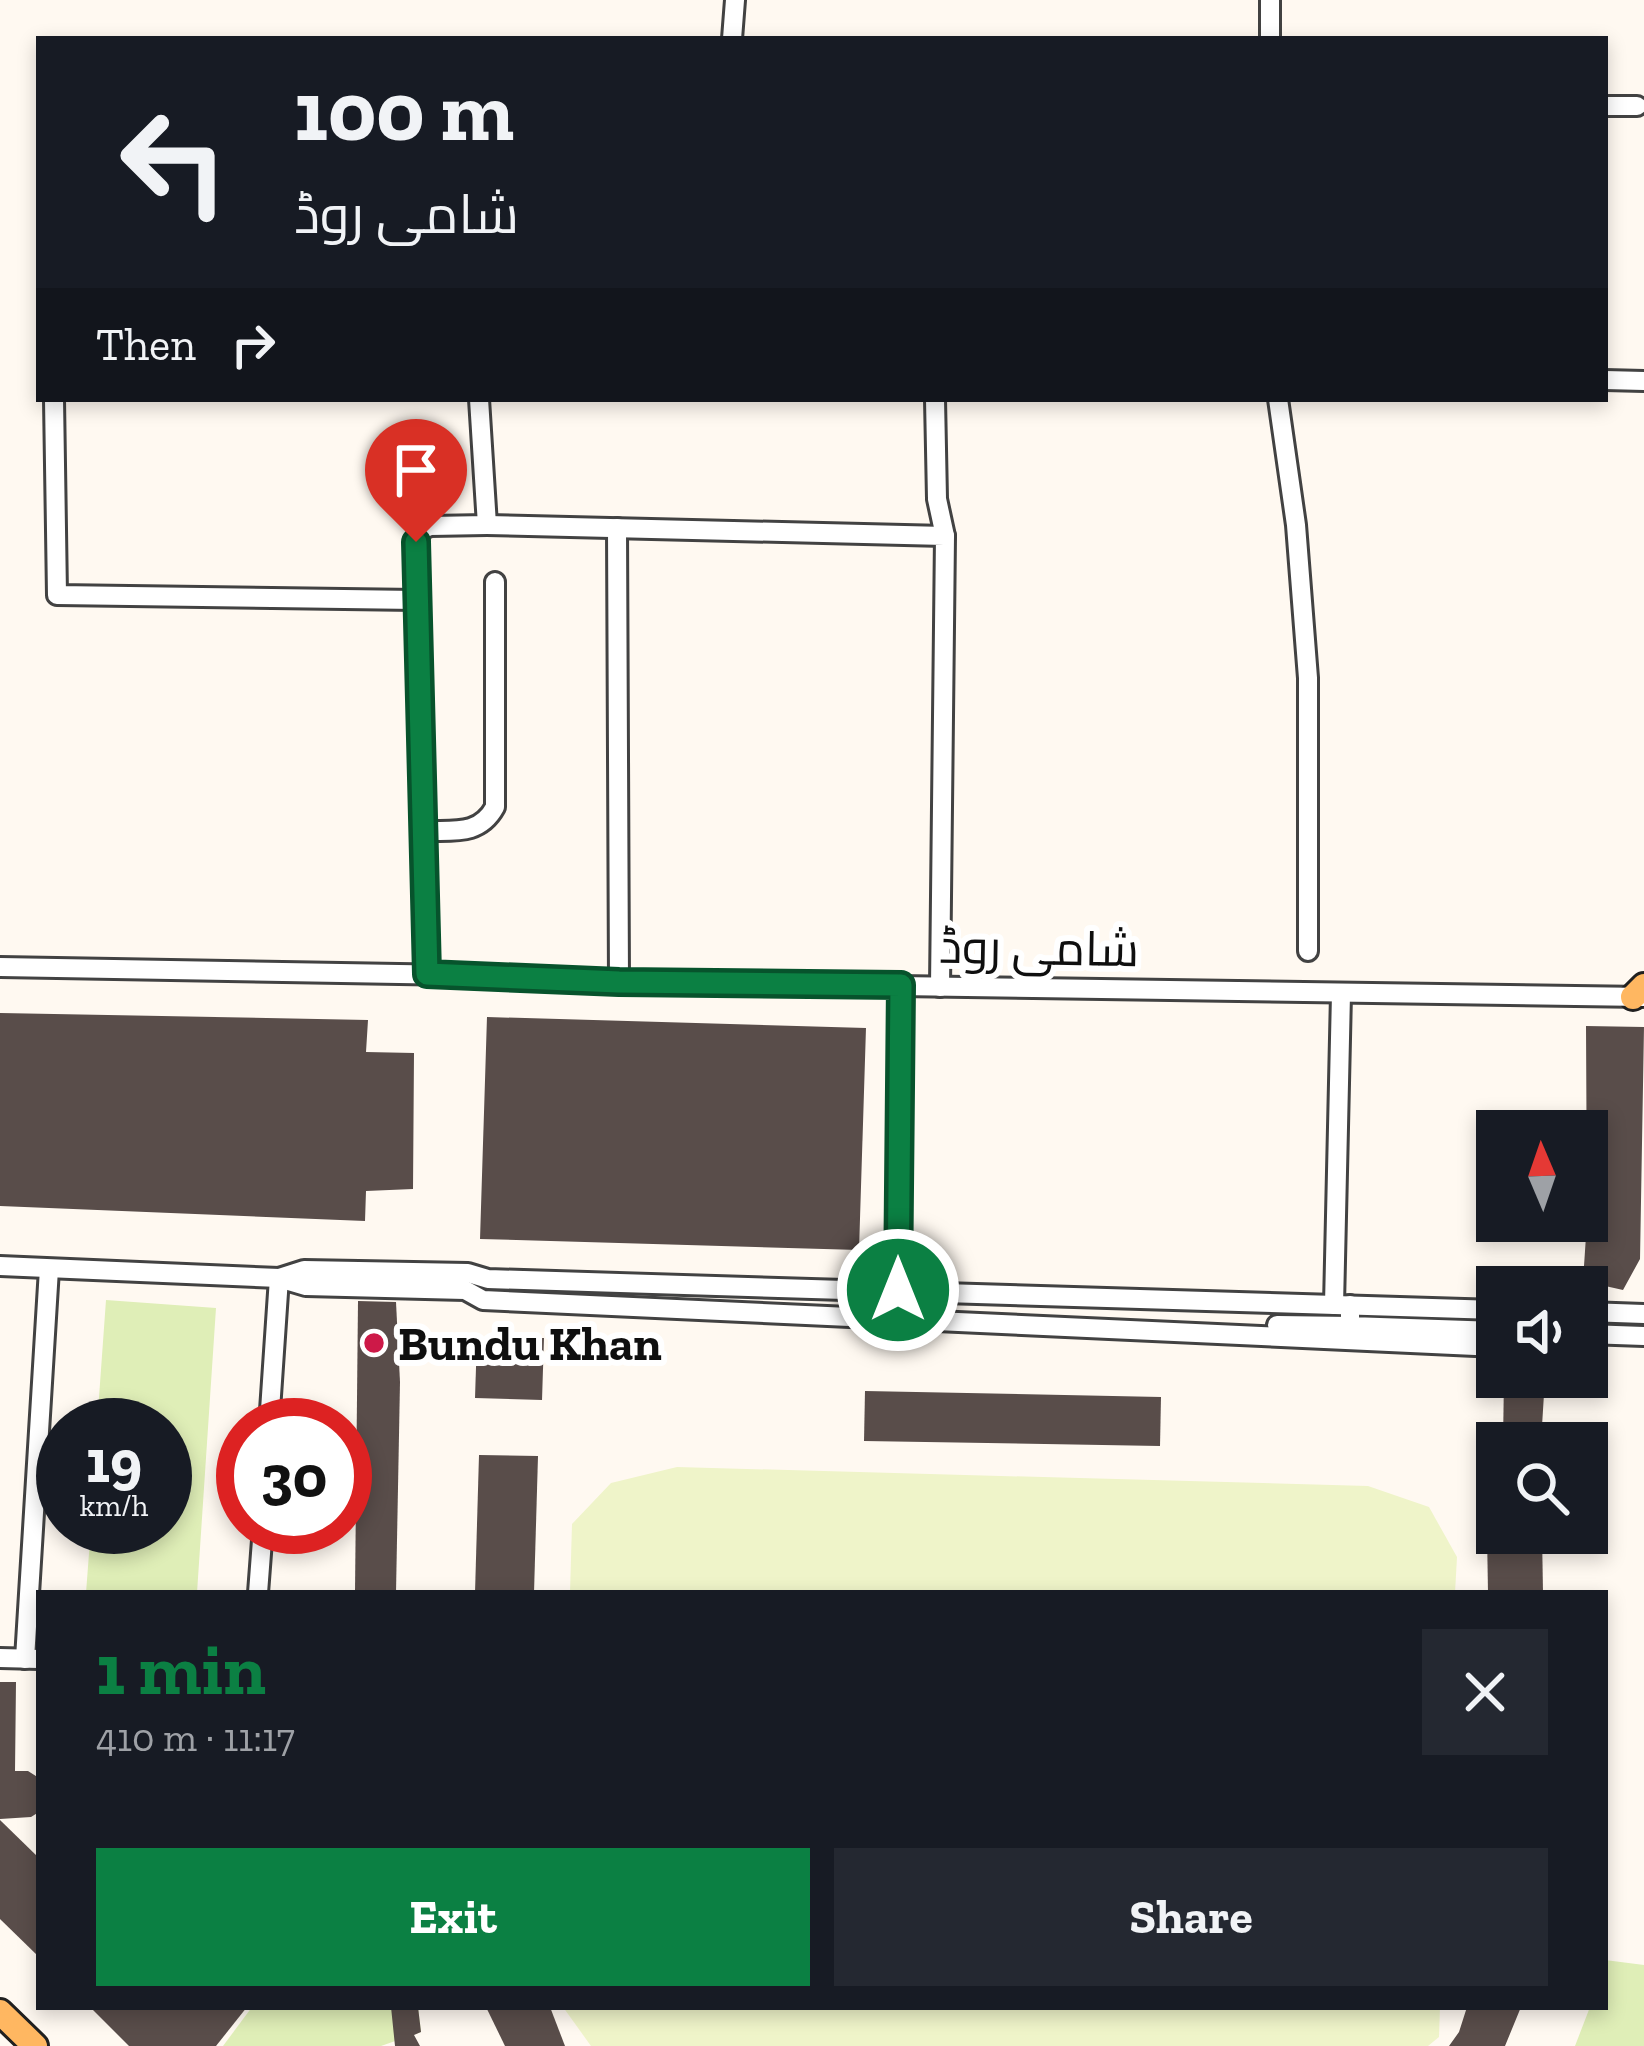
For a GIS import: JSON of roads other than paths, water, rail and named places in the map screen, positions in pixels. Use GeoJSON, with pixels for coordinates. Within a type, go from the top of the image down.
{"type":"FeatureCollection","features":[{"type":"Feature","properties":{"kind":"main road"},"geometry":{"type":"LineString","coordinates":[[0,2012],[34,2046]]}},
{"type":"Feature","properties":{"kind":"street"},"geometry":{"type":"LineString","coordinates":[[732,36],[735,0]]}},
{"type":"Feature","properties":{"kind":"street"},"geometry":{"type":"LineString","coordinates":[[1270,0],[1270,36]]}},
{"type":"Feature","properties":{"kind":"street"},"geometry":{"type":"LineString","coordinates":[[1608,106],[1637,106]]}},
{"type":"Feature","properties":{"kind":"street"},"geometry":{"type":"LineString","coordinates":[[1608,380],[1644,381]]}},
{"type":"Feature","properties":{"kind":"street"},"geometry":{"type":"LineString","coordinates":[[54,402],[57,596],[416,599]]}},
{"type":"Feature","properties":{"kind":"street"},"geometry":{"type":"LineString","coordinates":[[479,402],[487,525]]}},
{"type":"Feature","properties":{"kind":"street"},"geometry":{"type":"LineString","coordinates":[[934,402],[938,499],[945,536],[940,987]]}},
{"type":"Feature","properties":{"kind":"street"},"geometry":{"type":"LineString","coordinates":[[1278,402],[1309,678],[1308,951]]}},
{"type":"Feature","properties":{"kind":"street"},"geometry":{"type":"LineString","coordinates":[[427,974],[415,553],[421,530],[487,525],[945,536]]}},
{"type":"Feature","properties":{"kind":"street"},"geometry":{"type":"LineString","coordinates":[[617,528],[619,982]]}},
{"type":"Feature","properties":{"kind":"street"},"geometry":{"type":"LineString","coordinates":[[423,832],[475,830],[485,824],[495,807],[495,582]]}},
{"type":"Feature","properties":{"kind":"street","name":"شامی روڈ"},"geometry":{"type":"LineString","coordinates":[[0,968],[1341,994],[1640,993]]}},
{"type":"Feature","properties":{"kind":"street"},"geometry":{"type":"LineString","coordinates":[[898,1290],[901,985]]}},
{"type":"Feature","properties":{"kind":"street"},"geometry":{"type":"LineString","coordinates":[[1341,994],[1342,1305],[1350,1326]]}},
{"type":"Feature","properties":{"kind":"street"},"geometry":{"type":"LineString","coordinates":[[0,1266],[279,1278],[306,1286],[465,1290],[483,1300],[1476,1346]]}},
{"type":"Feature","properties":{"kind":"street"},"geometry":{"type":"LineString","coordinates":[[0,1658],[32,1659],[49,1269]]}},
{"type":"Feature","properties":{"kind":"street"},"geometry":{"type":"LineString","coordinates":[[279,1278],[304,1270],[409,1271],[468,1273],[488,1280],[1476,1309]]}},
{"type":"Feature","properties":{"kind":"street"},"geometry":{"type":"LineString","coordinates":[[271,1398],[279,1278]]}},
{"type":"Feature","properties":{"kind":"street"},"geometry":{"type":"LineString","coordinates":[[818,1313],[819,1287]]}},
{"type":"Feature","properties":{"kind":"street"},"geometry":{"type":"LineString","coordinates":[[1608,1313],[1644,1314]]}},
{"type":"Feature","properties":{"kind":"street"},"geometry":{"type":"LineString","coordinates":[[1246,1336],[1273,1325],[1476,1330]]}},
{"type":"Feature","properties":{"kind":"street"},"geometry":{"type":"LineString","coordinates":[[1608,1335],[1644,1336]]}},
{"type":"Feature","properties":{"kind":"street"},"geometry":{"type":"LineString","coordinates":[[258,1590],[260,1554]]}},
{"type":"Feature","properties":{"kind":"place","name":"Bundu Khan"},"geometry":{"type":"Point","coordinates":[374,1343]}}]}
